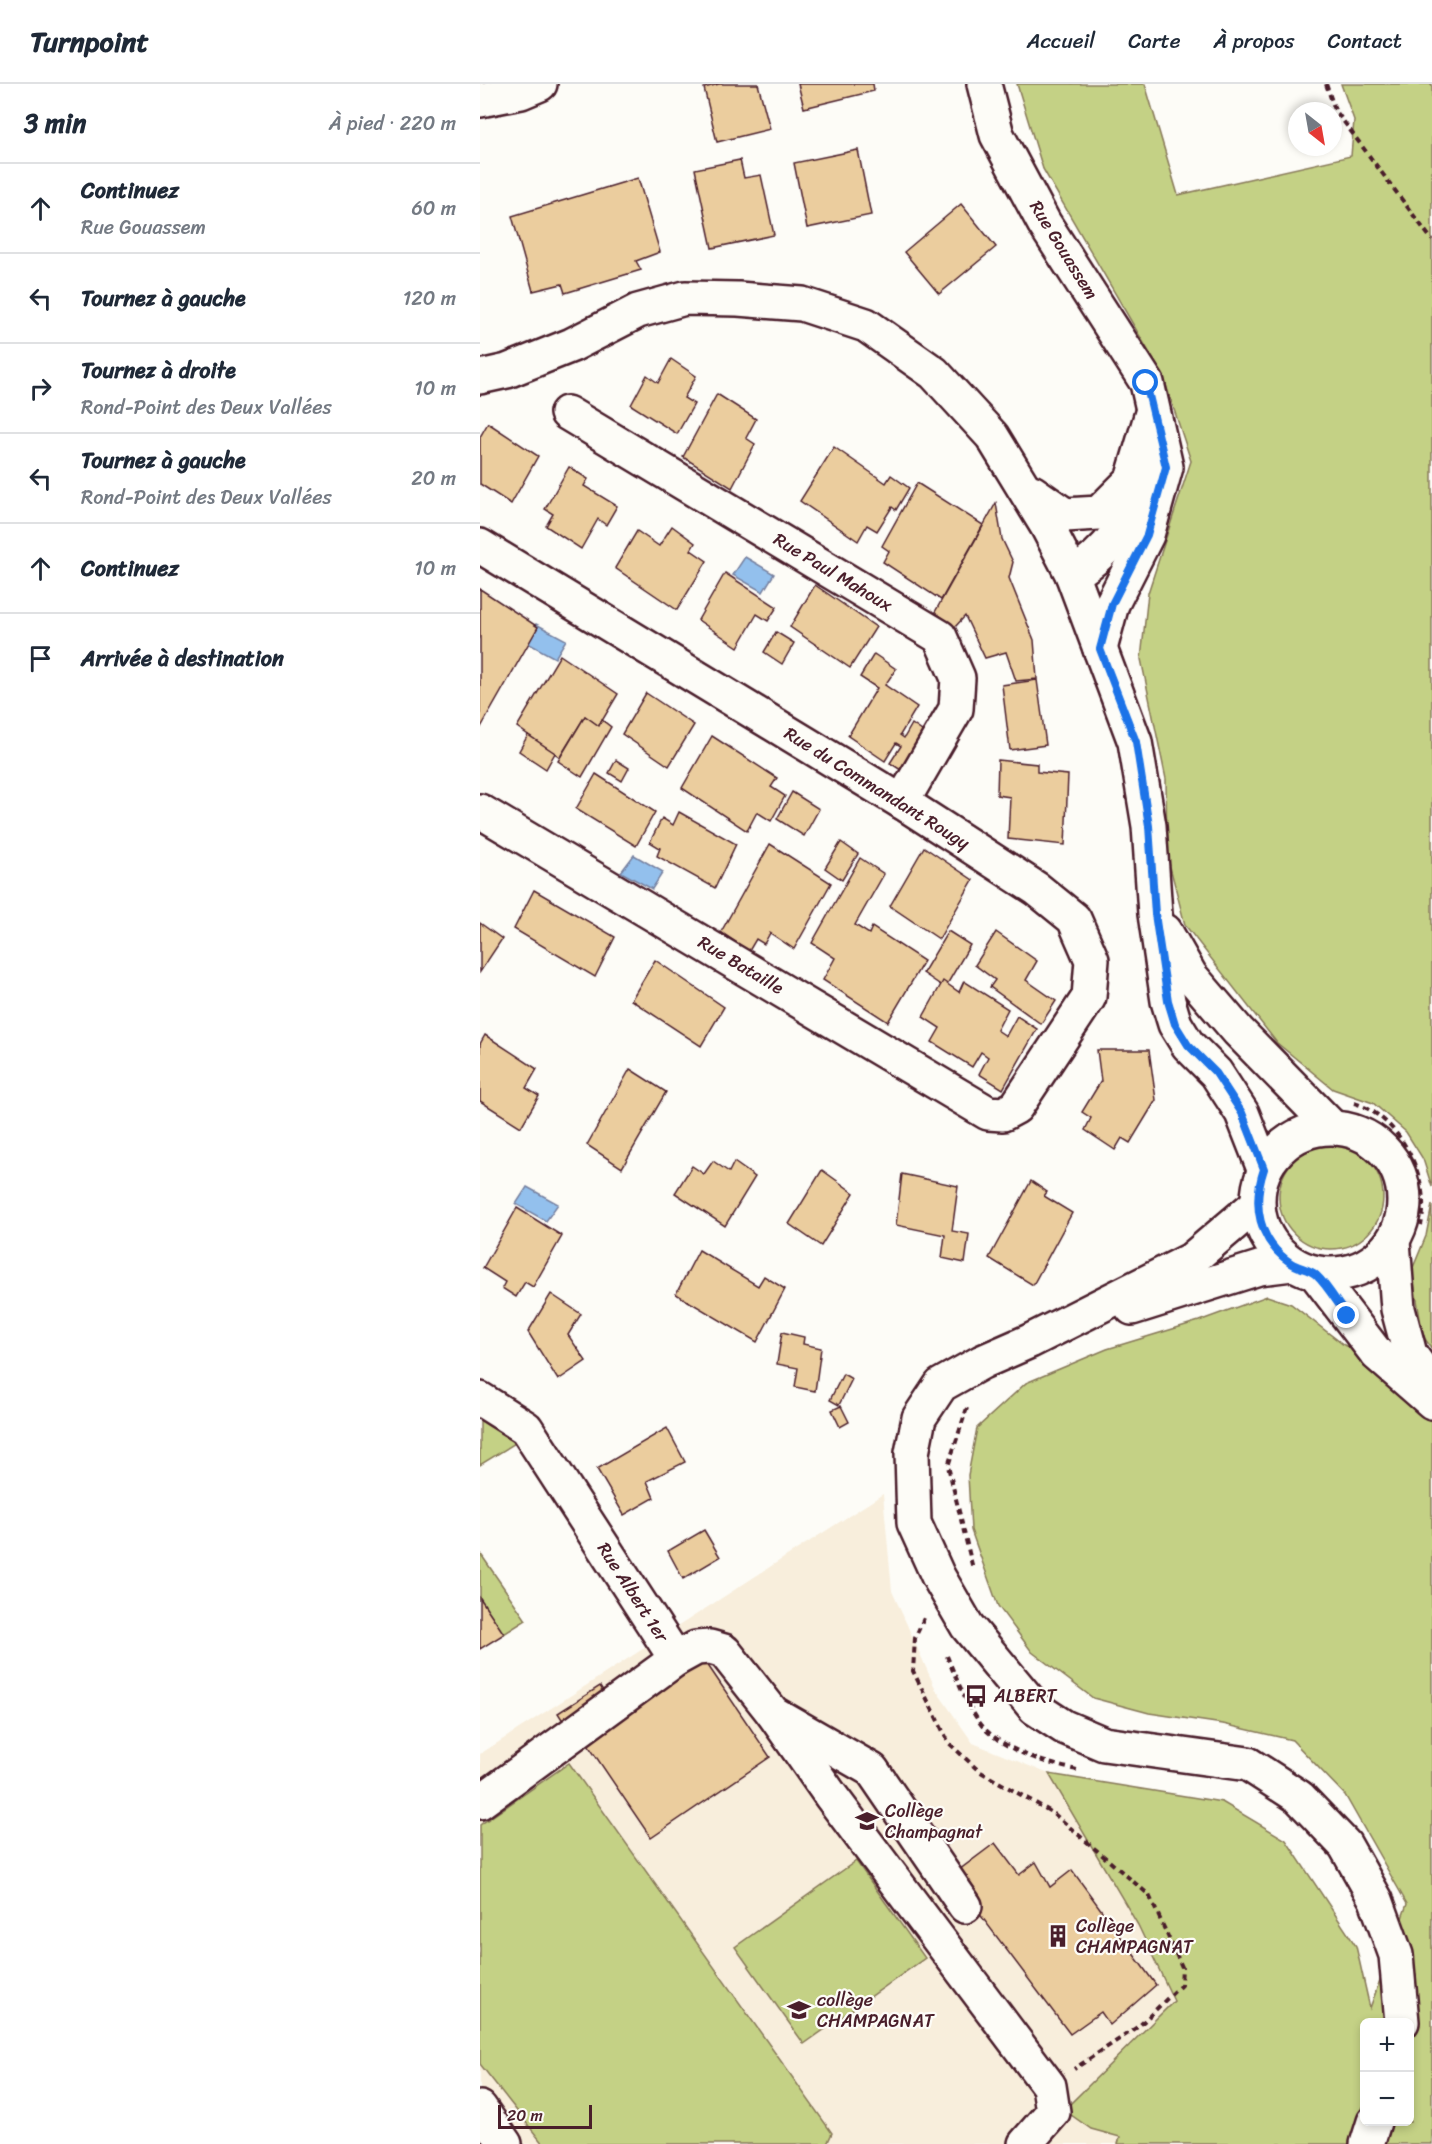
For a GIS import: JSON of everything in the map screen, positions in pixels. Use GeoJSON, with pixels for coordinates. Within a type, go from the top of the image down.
{"type":"FeatureCollection","features":[{"type":"Feature","properties":{"kind":"street"},"geometry":{"type":"LineString","coordinates":[[480,99],[520,92],[540,84]]}},
{"type":"Feature","properties":{"kind":"street","name":"Rue Gouassem"},"geometry":{"type":"LineString","coordinates":[[984,84],[998,135],[1044,222],[1146,383],[1166,467],[1147,535],[1112,604],[1100,649]]}},
{"type":"Feature","properties":{"kind":"street"},"geometry":{"type":"LineString","coordinates":[[480,377],[507,371],[572,345],[638,311],[685,298],[802,304],[866,325],[934,373],[992,436],[1023,486],[1076,582],[1136,742],[1149,826],[1155,914],[1168,1001],[1175,1024],[1188,1045],[1216,1073],[1242,1113],[1264,1169]]}},
{"type":"Feature","properties":{"kind":"street"},"geometry":{"type":"LineString","coordinates":[[1023,486],[1065,515],[1099,513],[1132,480],[1153,411]]}},
{"type":"Feature","properties":{"kind":"street","name":"Rue Gouassem"},"geometry":{"type":"LineString","coordinates":[[1076,582],[1124,526],[1145,485],[1153,411]]}},
{"type":"Feature","properties":{"kind":"street","name":"Rue Paul Mahoux"},"geometry":{"type":"LineString","coordinates":[[567,412],[940,637],[958,678],[956,709],[902,802]]}},
{"type":"Feature","properties":{"kind":"street","name":"Rue du Commandant Rougy"},"geometry":{"type":"LineString","coordinates":[[480,546],[902,802],[1037,890],[1074,919],[1092,960],[1089,997],[1016,1107],[1003,1114]]}},
{"type":"Feature","properties":{"kind":"street","name":"Rue Gouassem"},"geometry":{"type":"LineString","coordinates":[[1076,582],[1107,580],[1137,556]]}},
{"type":"Feature","properties":{"kind":"street","name":"Rue Bataille"},"geometry":{"type":"LineString","coordinates":[[480,811],[988,1113],[1003,1114]]}},
{"type":"Feature","properties":{"kind":"street"},"geometry":{"type":"LineString","coordinates":[[1155,914],[1190,975],[1238,1031],[1340,1114],[1355,1131],[1374,1141],[1390,1157],[1401,1176],[1405,1198],[1402,1221],[1405,1237],[1398,1309],[1410,1354],[1432,1384]]}},
{"type":"Feature","properties":{"kind":"street"},"geometry":{"type":"LineString","coordinates":[[1340,1114],[1292,1138],[1276,1151],[1264,1169],[1258,1186],[1257,1204],[1262,1227],[1274,1248],[1303,1269],[1377,1354],[1432,1402]]}},
{"type":"Feature","properties":{"kind":"street"},"geometry":{"type":"LineString","coordinates":[[1257,1204],[1191,1260],[1030,1341],[982,1362],[941,1385],[919,1418],[912,1453],[914,1523],[938,1576],[967,1626],[1035,1708],[1064,1727],[1104,1744],[1248,1764],[1299,1797],[1345,1845],[1377,1900],[1396,1955],[1402,2018]]}},
{"type":"Feature","properties":{"kind":"street"},"geometry":{"type":"LineString","coordinates":[[1030,1341],[1259,1268],[1303,1269],[1337,1275],[1359,1269],[1405,1237]]}},
{"type":"Feature","properties":{"kind":"street","name":"Rue Albert 1er"},"geometry":{"type":"LineString","coordinates":[[480,1399],[526,1428],[676,1659],[480,1802]]}},
{"type":"Feature","properties":{"kind":"street"},"geometry":{"type":"LineString","coordinates":[[676,1659],[696,1648],[710,1647],[724,1651],[773,1713],[831,1796],[1049,2086],[1053,2112],[1025,2144]]}},
{"type":"Feature","properties":{"kind":"street"},"geometry":{"type":"LineString","coordinates":[[773,1713],[872,1770],[964,1906]]}},
{"type":"Feature","properties":{"kind":"street"},"geometry":{"type":"LineString","coordinates":[[480,2108],[505,2144]]}},
{"type":"Feature","properties":{"kind":"street"},"geometry":{"type":"LineString","coordinates":[[1367,2144],[1372,2126]]}},
{"type":"Feature","properties":{"kind":"path"},"geometry":{"type":"LineString","coordinates":[[1326,84],[1335,110],[1432,240]]}},
{"type":"Feature","properties":{"kind":"path"},"geometry":{"type":"LineString","coordinates":[[1340,1114],[1370,1107],[1402,1136],[1423,1172],[1426,1214],[1405,1237]]}},
{"type":"Feature","properties":{"kind":"path"},"geometry":{"type":"LineString","coordinates":[[968,1406],[948,1466],[975,1575]]}},
{"type":"Feature","properties":{"kind":"path"},"geometry":{"type":"LineString","coordinates":[[924,1617],[915,1638],[913,1671],[949,1743],[979,1771],[1053,1813],[1149,1895],[1182,1967],[1181,1985],[1138,2026],[1049,2086]]}},
{"type":"Feature","properties":{"kind":"path"},"geometry":{"type":"LineString","coordinates":[[944,1647],[956,1678],[986,1730],[1023,1753],[1057,1766],[1079,1770]]}},
{"type":"Feature","properties":{"kind":"shaded area","name":"Collège Champagnat"},"geometry":{"type":"Polygon","coordinates":[[[883,1494],[892,1591],[936,1690],[973,1743],[1049,1774],[1222,1802],[1286,1840],[1356,1946],[1364,2018],[1360,2018],[1360,2031],[1309,2144],[480,2144],[480,1754],[883,1494]]]}},
{"type":"Feature","properties":{"kind":"green space"},"geometry":{"type":"Polygon","coordinates":[[[1017,84],[1145,84],[1178,195],[1351,156],[1354,120],[1341,84],[1432,84],[1432,1187],[1423,1159],[1406,1132],[1373,1103],[1333,1089],[1277,1043],[1185,925],[1167,855],[1166,779],[1141,659],[1148,593],[1191,461],[1163,376],[1043,169],[1017,84]]]}},
{"type":"Feature","properties":{"kind":"green space"},"geometry":{"type":"Polygon","coordinates":[[[1331,1145],[1351,1149],[1368,1160],[1379,1177],[1383,1197],[1379,1217],[1368,1234],[1351,1245],[1331,1249],[1311,1245],[1294,1234],[1283,1217],[1279,1197],[1283,1177],[1294,1160],[1311,1149],[1331,1145]]]}},
{"type":"Feature","properties":{"kind":"green space"},"geometry":{"type":"Polygon","coordinates":[[[1432,1205],[1432,1349],[1423,1336],[1412,1270],[1426,1236],[1432,1205]]]}},
{"type":"Feature","properties":{"kind":"green space"},"geometry":{"type":"Polygon","coordinates":[[[1267,1296],[1291,1304],[1344,1345],[1432,1373],[1432,2144],[1118,2144],[1120,2137],[1091,2129],[1064,2110],[1174,2001],[1138,1925],[1049,1774],[1222,1802],[1286,1840],[1356,1946],[1370,2008],[1407,1904],[1345,1795],[1292,1740],[1223,1724],[1149,1713],[1093,1698],[1032,1652],[998,1606],[971,1530],[968,1475],[977,1428],[1026,1383],[1107,1349],[1199,1321],[1267,1296]]]}},
{"type":"Feature","properties":{"kind":"green space"},"geometry":{"type":"Polygon","coordinates":[[[480,1399],[530,1434],[480,1465],[480,1399]]]}},
{"type":"Feature","properties":{"kind":"green space"},"geometry":{"type":"Polygon","coordinates":[[[480,1553],[526,1620],[504,1634],[480,1598],[480,1553]]]}},
{"type":"Feature","properties":{"kind":"green space"},"geometry":{"type":"Polygon","coordinates":[[[569,1763],[832,2133],[827,2144],[543,2144],[480,2064],[480,1825],[569,1763]]]}},
{"type":"Feature","properties":{"kind":"green space"},"geometry":{"type":"Polygon","coordinates":[[[856,1861],[925,1958],[804,2044],[735,1947],[856,1861]]]}},
{"type":"Feature","properties":{"kind":"water"},"geometry":{"type":"Polygon","coordinates":[[[745,557],[774,574],[763,592],[733,575],[745,557]]]}},
{"type":"Feature","properties":{"kind":"water"},"geometry":{"type":"Polygon","coordinates":[[[536,624],[566,640],[555,658],[524,641],[536,624]]]}},
{"type":"Feature","properties":{"kind":"water"},"geometry":{"type":"Polygon","coordinates":[[[634,855],[663,872],[652,889],[621,872],[634,855]]]}},
{"type":"Feature","properties":{"kind":"water"},"geometry":{"type":"Polygon","coordinates":[[[527,1187],[558,1204],[546,1221],[516,1204],[527,1187]]]}},
{"type":"Feature","properties":{"kind":"building"},"geometry":{"type":"Polygon","coordinates":[[[719,84],[758,84],[770,129],[717,142],[704,88],[719,84]]]}},
{"type":"Feature","properties":{"kind":"building"},"geometry":{"type":"Polygon","coordinates":[[[798,84],[873,84],[874,91],[804,108],[798,84]]]}},
{"type":"Feature","properties":{"kind":"building"},"geometry":{"type":"Polygon","coordinates":[[[858,150],[871,215],[807,228],[794,163],[858,150]]]}},
{"type":"Feature","properties":{"kind":"building"},"geometry":{"type":"Polygon","coordinates":[[[740,160],[744,178],[761,175],[774,235],[712,248],[695,169],[740,160]]]}},
{"type":"Feature","properties":{"kind":"building"},"geometry":{"type":"Polygon","coordinates":[[[638,178],[660,252],[636,261],[641,270],[565,293],[562,284],[533,291],[512,216],[638,178]]]}},
{"type":"Feature","properties":{"kind":"building"},"geometry":{"type":"Polygon","coordinates":[[[961,204],[996,247],[939,294],[904,252],[961,204]]]}},
{"type":"Feature","properties":{"kind":"building"},"geometry":{"type":"Polygon","coordinates":[[[671,359],[696,376],[684,398],[694,404],[677,434],[631,405],[647,375],[658,383],[671,359]]]}},
{"type":"Feature","properties":{"kind":"building"},"geometry":{"type":"Polygon","coordinates":[[[717,394],[756,419],[746,438],[755,444],[732,488],[683,457],[717,394]]]}},
{"type":"Feature","properties":{"kind":"building"},"geometry":{"type":"Polygon","coordinates":[[[488,423],[538,456],[511,504],[480,484],[480,437],[488,423]]]}},
{"type":"Feature","properties":{"kind":"building"},"geometry":{"type":"Polygon","coordinates":[[[834,447],[886,483],[891,475],[909,488],[896,510],[892,507],[877,531],[867,525],[858,541],[800,501],[834,447]]]}},
{"type":"Feature","properties":{"kind":"building"},"geometry":{"type":"Polygon","coordinates":[[[569,467],[588,479],[584,486],[617,506],[606,525],[598,519],[581,549],[546,526],[553,514],[545,509],[569,467]]]}},
{"type":"Feature","properties":{"kind":"building"},"geometry":{"type":"Polygon","coordinates":[[[917,483],[983,525],[941,600],[883,562],[889,551],[882,546],[917,483]]]}},
{"type":"Feature","properties":{"kind":"building"},"geometry":{"type":"Polygon","coordinates":[[[996,503],[1002,539],[1013,562],[1009,578],[1034,640],[1037,679],[1016,681],[1006,652],[985,658],[965,616],[955,627],[935,612],[996,503]]]}},
{"type":"Feature","properties":{"kind":"building"},"geometry":{"type":"Polygon","coordinates":[[[672,526],[695,543],[691,550],[707,561],[677,610],[615,568],[637,531],[659,546],[672,526]]]}},
{"type":"Feature","properties":{"kind":"building"},"geometry":{"type":"Polygon","coordinates":[[[725,573],[777,607],[768,621],[757,614],[738,647],[698,620],[725,573]]]}},
{"type":"Feature","properties":{"kind":"building"},"geometry":{"type":"Polygon","coordinates":[[[815,585],[876,627],[850,668],[790,627],[815,585]]]}},
{"type":"Feature","properties":{"kind":"building"},"geometry":{"type":"Polygon","coordinates":[[[480,589],[538,627],[480,729],[480,589]]]}},
{"type":"Feature","properties":{"kind":"building"},"geometry":{"type":"Polygon","coordinates":[[[776,632],[794,643],[782,664],[764,652],[776,632]]]}},
{"type":"Feature","properties":{"kind":"building"},"geometry":{"type":"Polygon","coordinates":[[[874,654],[896,669],[885,685],[917,707],[900,735],[904,738],[912,724],[929,736],[907,774],[890,763],[901,746],[896,743],[885,761],[848,736],[877,688],[860,677],[874,654]]]}},
{"type":"Feature","properties":{"kind":"building"},"geometry":{"type":"Polygon","coordinates":[[[560,655],[618,694],[599,726],[585,716],[560,757],[517,727],[560,655]]]}},
{"type":"Feature","properties":{"kind":"building"},"geometry":{"type":"Polygon","coordinates":[[[1037,680],[1046,745],[1010,750],[1002,685],[1037,680]]]}},
{"type":"Feature","properties":{"kind":"building"},"geometry":{"type":"Polygon","coordinates":[[[646,693],[694,725],[669,766],[622,734],[646,693]]]}},
{"type":"Feature","properties":{"kind":"building"},"geometry":{"type":"Polygon","coordinates":[[[585,716],[599,726],[602,720],[611,727],[582,777],[558,761],[585,716]]]}},
{"type":"Feature","properties":{"kind":"building"},"geometry":{"type":"Polygon","coordinates":[[[528,735],[555,753],[546,769],[519,751],[528,735]]]}},
{"type":"Feature","properties":{"kind":"building"},"geometry":{"type":"Polygon","coordinates":[[[712,736],[777,778],[771,787],[785,796],[771,821],[757,812],[747,831],[682,788],[712,736]]]}},
{"type":"Feature","properties":{"kind":"building"},"geometry":{"type":"Polygon","coordinates":[[[616,760],[629,768],[622,781],[609,773],[616,760]]]}},
{"type":"Feature","properties":{"kind":"building"},"geometry":{"type":"Polygon","coordinates":[[[998,760],[1037,764],[1037,772],[1068,775],[1065,845],[1008,839],[1010,797],[997,795],[998,760]]]}},
{"type":"Feature","properties":{"kind":"building"},"geometry":{"type":"Polygon","coordinates":[[[596,774],[655,812],[636,846],[576,809],[596,774]]]}},
{"type":"Feature","properties":{"kind":"building"},"geometry":{"type":"Polygon","coordinates":[[[792,792],[819,809],[804,836],[777,819],[792,792]]]}},
{"type":"Feature","properties":{"kind":"building"},"geometry":{"type":"Polygon","coordinates":[[[679,812],[736,844],[715,888],[657,856],[660,848],[650,842],[662,818],[673,825],[679,812]]]}},
{"type":"Feature","properties":{"kind":"building"},"geometry":{"type":"Polygon","coordinates":[[[841,842],[858,854],[842,880],[825,868],[841,842]]]}},
{"type":"Feature","properties":{"kind":"building"},"geometry":{"type":"Polygon","coordinates":[[[770,844],[831,883],[794,949],[770,933],[764,944],[756,939],[749,951],[721,932],[770,844]]]}},
{"type":"Feature","properties":{"kind":"building"},"geometry":{"type":"Polygon","coordinates":[[[924,847],[973,880],[939,939],[890,906],[924,847]]]}},
{"type":"Feature","properties":{"kind":"building"},"geometry":{"type":"Polygon","coordinates":[[[860,858],[884,874],[855,925],[869,934],[872,927],[924,961],[888,1022],[823,980],[835,958],[812,943],[860,858]]]}},
{"type":"Feature","properties":{"kind":"building"},"geometry":{"type":"Polygon","coordinates":[[[534,890],[615,937],[595,977],[514,929],[534,890]]]}},
{"type":"Feature","properties":{"kind":"building"},"geometry":{"type":"Polygon","coordinates":[[[480,923],[502,939],[480,972],[480,923]]]}},
{"type":"Feature","properties":{"kind":"building"},"geometry":{"type":"Polygon","coordinates":[[[948,931],[970,945],[945,988],[923,973],[948,931]]]}},
{"type":"Feature","properties":{"kind":"building"},"geometry":{"type":"Polygon","coordinates":[[[996,932],[1037,961],[1026,980],[1056,1001],[1041,1024],[990,987],[995,980],[975,965],[996,932]]]}},
{"type":"Feature","properties":{"kind":"building"},"geometry":{"type":"Polygon","coordinates":[[[655,960],[724,1007],[701,1046],[631,1000],[655,960]]]}},
{"type":"Feature","properties":{"kind":"building"},"geometry":{"type":"Polygon","coordinates":[[[943,981],[959,992],[964,981],[1008,1009],[997,1030],[1006,1036],[1017,1016],[1037,1029],[1003,1089],[979,1074],[988,1057],[981,1052],[972,1067],[932,1042],[940,1028],[923,1017],[943,981]]]}},
{"type":"Feature","properties":{"kind":"building"},"geometry":{"type":"Polygon","coordinates":[[[485,1035],[537,1069],[526,1088],[539,1096],[521,1127],[480,1101],[480,1044],[485,1035]]]}},
{"type":"Feature","properties":{"kind":"building"},"geometry":{"type":"Polygon","coordinates":[[[1097,1050],[1149,1050],[1156,1100],[1130,1143],[1122,1138],[1115,1150],[1085,1130],[1091,1118],[1082,1112],[1101,1081],[1097,1050]]]}},
{"type":"Feature","properties":{"kind":"building"},"geometry":{"type":"Polygon","coordinates":[[[630,1069],[666,1092],[622,1168],[587,1145],[630,1069]]]}},
{"type":"Feature","properties":{"kind":"building"},"geometry":{"type":"Polygon","coordinates":[[[713,1161],[729,1172],[734,1162],[755,1177],[725,1226],[675,1193],[692,1166],[704,1174],[713,1161]]]}},
{"type":"Feature","properties":{"kind":"building"},"geometry":{"type":"Polygon","coordinates":[[[822,1170],[854,1193],[821,1246],[789,1224],[822,1170]]]}},
{"type":"Feature","properties":{"kind":"building"},"geometry":{"type":"Polygon","coordinates":[[[902,1174],[958,1186],[952,1231],[969,1234],[965,1263],[942,1258],[945,1235],[896,1225],[902,1174]]]}},
{"type":"Feature","properties":{"kind":"building"},"geometry":{"type":"Polygon","coordinates":[[[1031,1181],[1047,1192],[1044,1196],[1072,1213],[1033,1285],[989,1258],[1031,1181]]]}},
{"type":"Feature","properties":{"kind":"building"},"geometry":{"type":"Polygon","coordinates":[[[517,1208],[562,1236],[533,1287],[525,1282],[516,1297],[502,1288],[505,1282],[483,1268],[517,1208]]]}},
{"type":"Feature","properties":{"kind":"building"},"geometry":{"type":"Polygon","coordinates":[[[699,1250],[758,1286],[764,1276],[785,1289],[757,1342],[676,1294],[699,1250]]]}},
{"type":"Feature","properties":{"kind":"building"},"geometry":{"type":"Polygon","coordinates":[[[551,1294],[581,1314],[568,1335],[586,1361],[558,1380],[528,1332],[551,1294]]]}},
{"type":"Feature","properties":{"kind":"building"},"geometry":{"type":"Polygon","coordinates":[[[782,1332],[804,1337],[803,1344],[821,1348],[815,1391],[795,1387],[798,1368],[777,1364],[782,1332]]]}},
{"type":"Feature","properties":{"kind":"building"},"geometry":{"type":"Polygon","coordinates":[[[843,1374],[852,1379],[839,1405],[830,1400],[843,1374]]]}},
{"type":"Feature","properties":{"kind":"building"},"geometry":{"type":"Polygon","coordinates":[[[841,1406],[849,1422],[840,1427],[832,1410],[841,1406]]]}},
{"type":"Feature","properties":{"kind":"building"},"geometry":{"type":"Polygon","coordinates":[[[667,1428],[685,1462],[647,1481],[654,1498],[624,1515],[597,1469],[667,1428]]]}},
{"type":"Feature","properties":{"kind":"building"},"geometry":{"type":"Polygon","coordinates":[[[704,1530],[720,1557],[683,1579],[668,1551],[704,1530]]]}},
{"type":"Feature","properties":{"kind":"building"},"geometry":{"type":"Polygon","coordinates":[[[480,1598],[504,1634],[480,1649],[480,1598]]]}},
{"type":"Feature","properties":{"kind":"building"},"geometry":{"type":"Polygon","coordinates":[[[705,1661],[770,1757],[651,1838],[586,1742],[705,1661]]]}},
{"type":"Feature","properties":{"kind":"building"},"geometry":{"type":"Polygon","coordinates":[[[600,1686],[607,1697],[565,1724],[558,1713],[600,1686]]]}},
{"type":"Feature","properties":{"kind":"building","name":"Collège CHAMPAGNAT"},"geometry":{"type":"Polygon","coordinates":[[[995,1843],[1019,1875],[1036,1862],[1050,1887],[1072,1870],[1156,1985],[1110,2025],[1101,2012],[1070,2034],[951,1876],[995,1843]]]}},
{"type":"Feature","properties":{"kind":"place","name":"ALBERT"},"geometry":{"type":"Point","coordinates":[976,1696]}},
{"type":"Feature","properties":{"kind":"place","name":"Collège Champagnat"},"geometry":{"type":"Point","coordinates":[867,1821]}},
{"type":"Feature","properties":{"kind":"place","name":"Collège CHAMPAGNAT"},"geometry":{"type":"Point","coordinates":[1058,1936]}},
{"type":"Feature","properties":{"kind":"place","name":"collège CHAMPAGNAT"},"geometry":{"type":"Point","coordinates":[799,2010]}},
{"type":"Feature","properties":{"kind":"route"},"geometry":{"type":"LineString","coordinates":[[1146,383],[1166,467],[1147,535],[1112,604],[1100,649],[1136,742],[1149,826],[1155,914],[1168,1001],[1175,1024],[1188,1045],[1216,1073],[1242,1113],[1264,1169],[1258,1186],[1257,1204],[1262,1227],[1274,1248],[1292,1264],[1315,1273],[1347,1316]]}}]}
